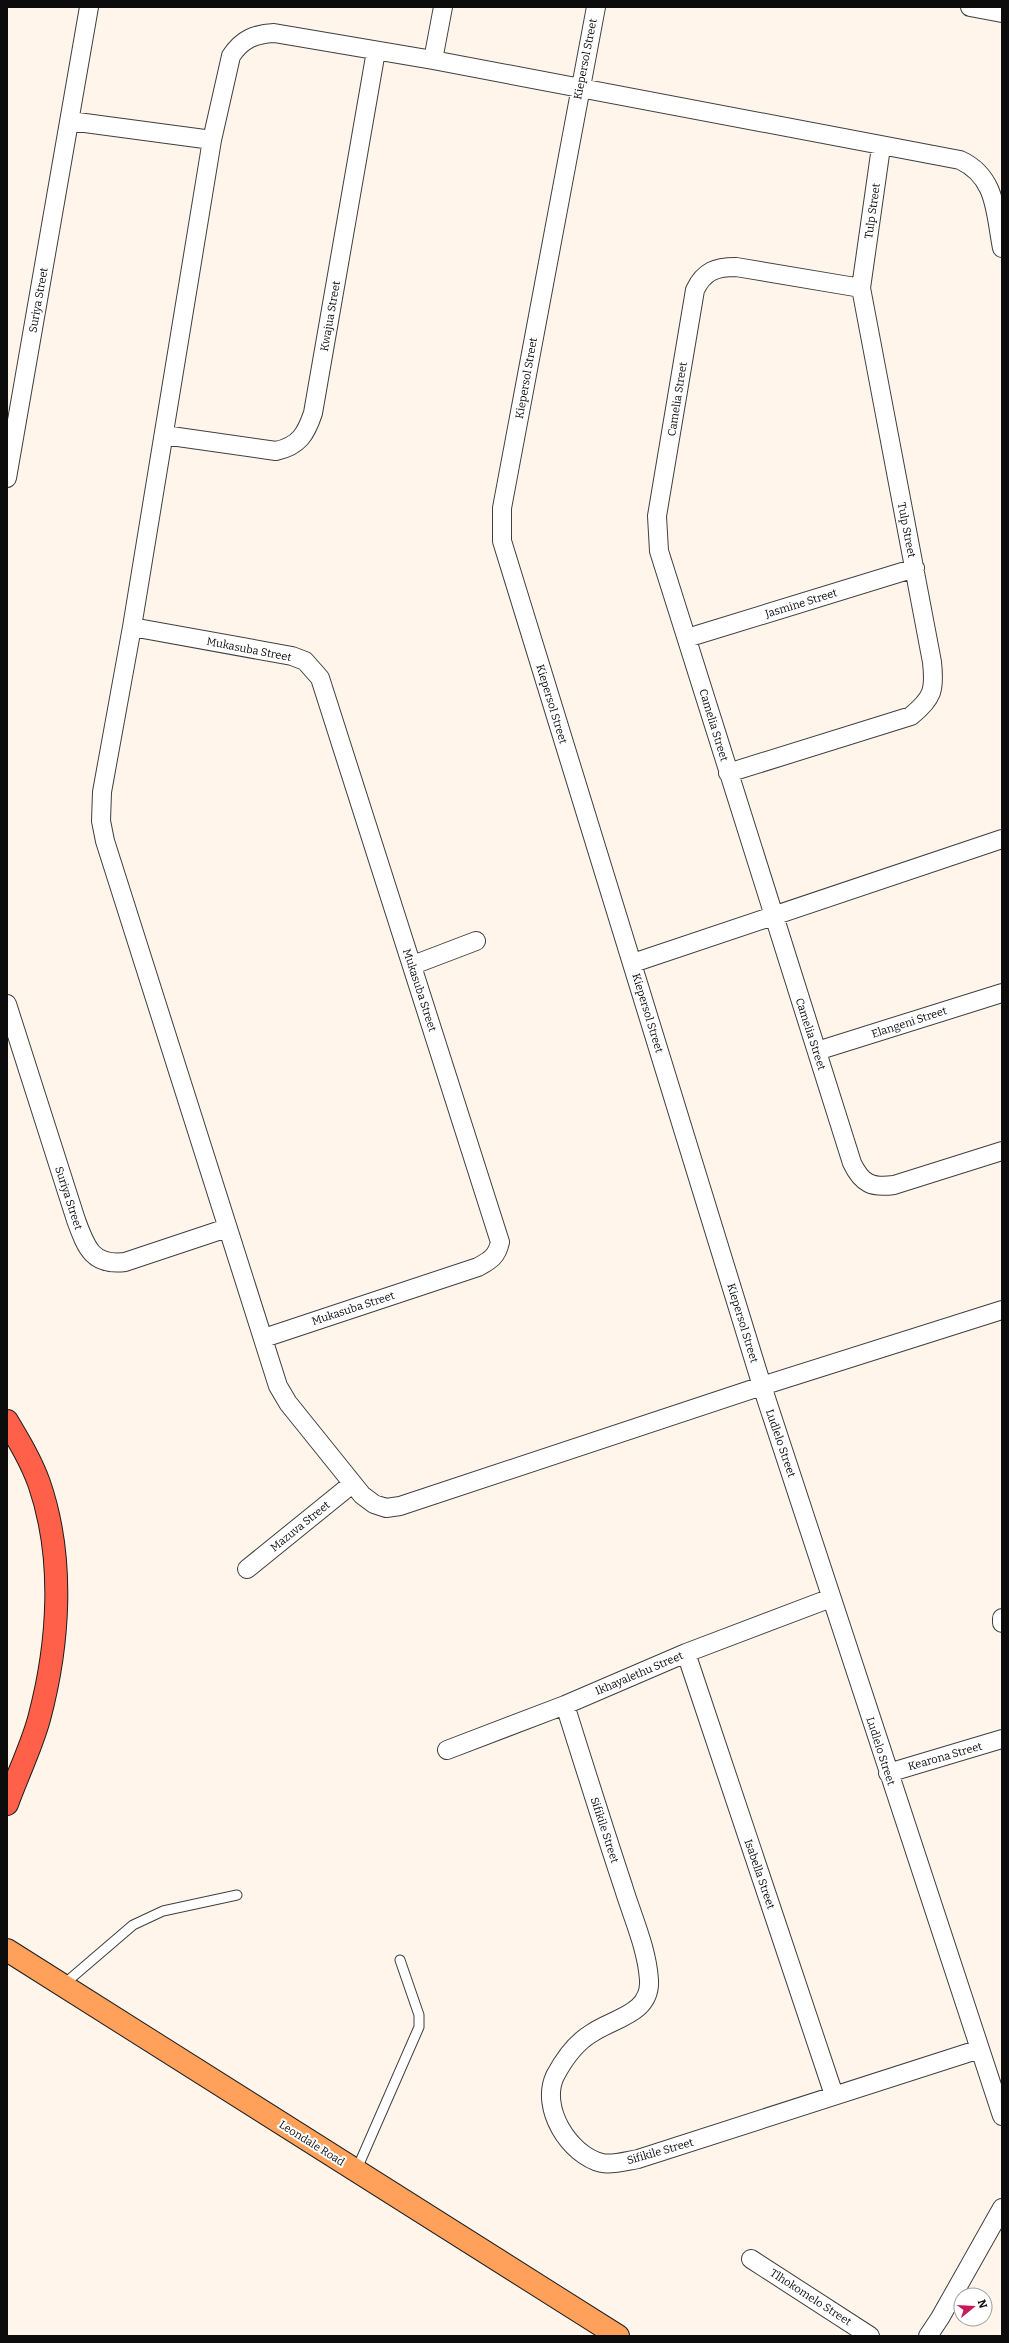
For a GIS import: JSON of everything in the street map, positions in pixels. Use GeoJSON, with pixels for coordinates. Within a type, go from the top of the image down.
{"type":"FeatureCollection","features":[{"type":"Feature","properties":{"kind":"highway"},"geometry":{"type":"LineString","coordinates":[[7,1421],[26,1454],[38,1483],[47,1512],[56,1596],[53,1652],[39,1720],[7,1804]]}},
{"type":"Feature","properties":{"kind":"main road","name":"Leondale Road"},"geometry":{"type":"LineString","coordinates":[[7,1950],[618,2336]]}},
{"type":"Feature","properties":{"kind":"street","name":"Suriya Street"},"geometry":{"type":"LineString","coordinates":[[7,478],[89,7]]}},
{"type":"Feature","properties":{"kind":"street"},"geometry":{"type":"LineString","coordinates":[[433,60],[443,7]]}},
{"type":"Feature","properties":{"kind":"street","name":"Kiepersol Street"},"geometry":{"type":"LineString","coordinates":[[596,7],[579,88],[502,508],[501,535],[505,556],[633,963],[762,1386]]}},
{"type":"Feature","properties":{"kind":"street"},"geometry":{"type":"LineString","coordinates":[[970,7],[1002,13]]}},
{"type":"Feature","properties":{"kind":"street"},"geometry":{"type":"LineString","coordinates":[[1002,248],[987,182],[976,170],[960,160],[433,60],[274,33],[262,34],[250,38],[238,45],[231,56],[212,140],[132,627],[102,792],[101,821],[105,841],[278,1386],[288,1403],[352,1484],[374,1504],[386,1508],[400,1506],[762,1386],[1002,1310]]}},
{"type":"Feature","properties":{"kind":"street","name":"Kwajua Street"},"geometry":{"type":"LineString","coordinates":[[164,435],[276,451],[288,448],[300,441],[308,430],[313,412],[376,51]]}},
{"type":"Feature","properties":{"kind":"street"},"geometry":{"type":"LineString","coordinates":[[70,121],[212,140]]}},
{"type":"Feature","properties":{"kind":"street","name":"Tulp Street"},"geometry":{"type":"LineString","coordinates":[[728,773],[911,716],[924,705],[932,694],[934,682],[932,662],[861,288],[881,146]]}},
{"type":"Feature","properties":{"kind":"street","name":"Camelia Street"},"geometry":{"type":"LineString","coordinates":[[861,288],[736,267],[717,268],[700,279],[695,290],[657,516],[659,551],[852,1163],[858,1175],[868,1183],[881,1186],[894,1185],[1002,1151]]}},
{"type":"Feature","properties":{"kind":"street","name":"Jasmine Street"},"geometry":{"type":"LineString","coordinates":[[687,638],[914,568]]}},
{"type":"Feature","properties":{"kind":"street","name":"Mukasuba Street"},"geometry":{"type":"LineString","coordinates":[[132,627],[292,656],[305,661],[313,667],[320,678],[498,1231],[500,1242],[498,1252],[492,1260],[478,1267],[264,1338]]}},
{"type":"Feature","properties":{"kind":"street"},"geometry":{"type":"LineString","coordinates":[[633,963],[774,917],[1002,839]]}},
{"type":"Feature","properties":{"kind":"street"},"geometry":{"type":"LineString","coordinates":[[412,965],[476,941]]}},
{"type":"Feature","properties":{"kind":"street","name":"Elangeni Street"},"geometry":{"type":"LineString","coordinates":[[817,1052],[1002,993]]}},
{"type":"Feature","properties":{"kind":"street","name":"Suriya Street"},"geometry":{"type":"LineString","coordinates":[[7,1004],[76,1220],[84,1241],[92,1254],[102,1262],[112,1264],[125,1262],[227,1228]]}},
{"type":"Feature","properties":{"kind":"street","name":"Ludlelo Street"},"geometry":{"type":"LineString","coordinates":[[762,1386],[1002,2116]]}},
{"type":"Feature","properties":{"kind":"street","name":"Mazuva Street"},"geometry":{"type":"LineString","coordinates":[[247,1569],[352,1484]]}},
{"type":"Feature","properties":{"kind":"street","name":"Ikhayalethu Street"},"geometry":{"type":"LineString","coordinates":[[447,1750],[565,1705],[686,1653],[831,1598]]}},
{"type":"Feature","properties":{"kind":"street"},"geometry":{"type":"LineString","coordinates":[[1002,1618],[1002,1623]]}},
{"type":"Feature","properties":{"kind":"street","name":"Isabella Street"},"geometry":{"type":"LineString","coordinates":[[686,1653],[834,2095]]}},
{"type":"Feature","properties":{"kind":"street","name":"Sifikile Street"},"geometry":{"type":"LineString","coordinates":[[565,1705],[639,1936],[649,1979],[649,1992],[643,2003],[633,2012],[592,2032],[578,2043],[554,2078],[551,2099],[554,2116],[562,2132],[576,2148],[590,2158],[602,2163],[617,2163],[638,2160],[834,2095],[980,2049]]}},
{"type":"Feature","properties":{"kind":"street","name":"Kearona Street"},"geometry":{"type":"LineString","coordinates":[[888,1773],[1002,1739]]}},
{"type":"Feature","properties":{"kind":"street"},"geometry":{"type":"LineString","coordinates":[[928,2336],[940,2318],[1002,2208]]}},
{"type":"Feature","properties":{"kind":"street","name":"Tlhokomelo Street"},"geometry":{"type":"LineString","coordinates":[[751,2259],[870,2336]]}},
{"type":"Feature","properties":{"kind":"lane"},"geometry":{"type":"LineString","coordinates":[[62,1985],[133,1924],[163,1911],[237,1895]]}},
{"type":"Feature","properties":{"kind":"lane"},"geometry":{"type":"LineString","coordinates":[[356,2171],[419,2027],[419,2015],[400,1960]]}}]}
